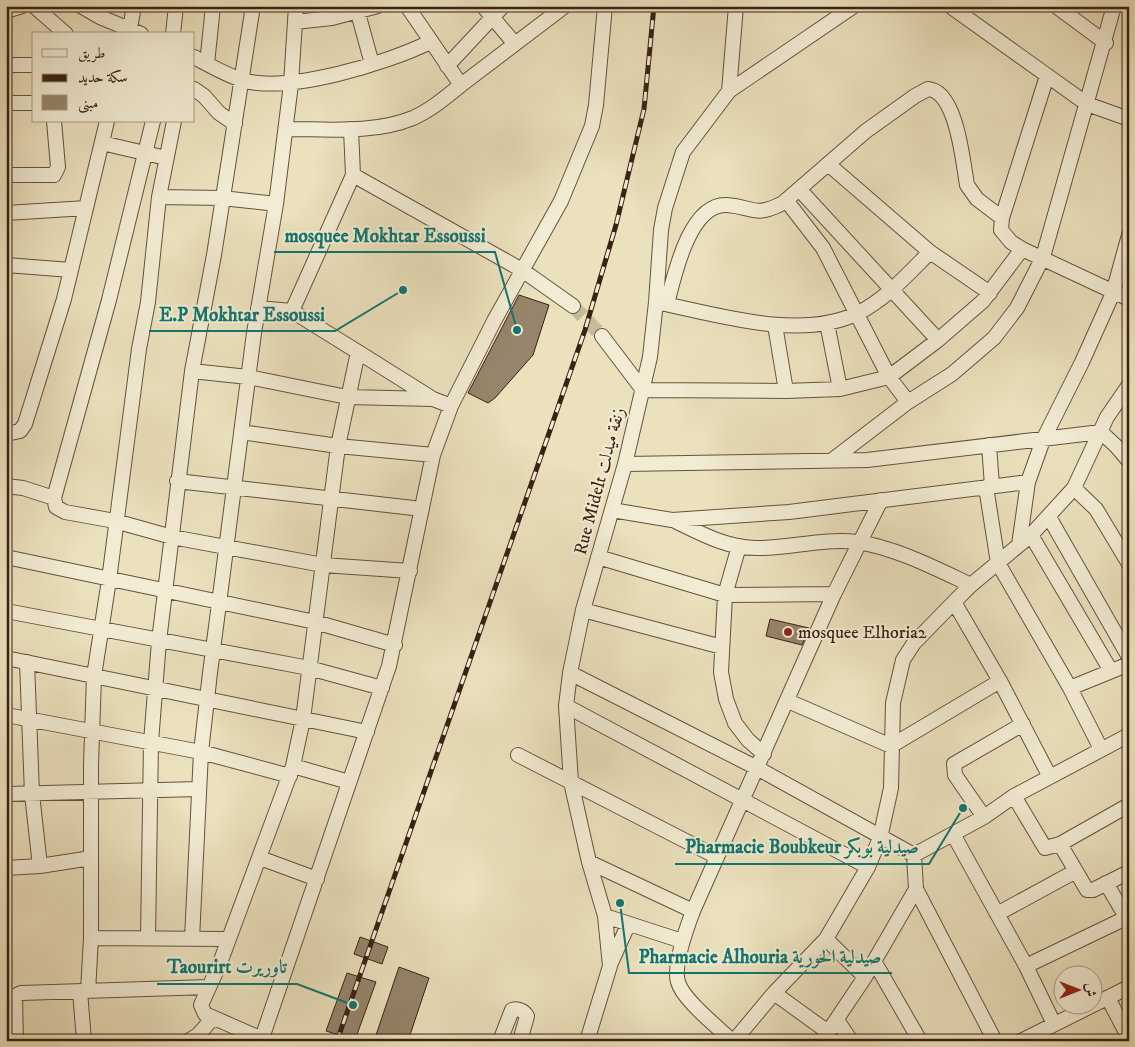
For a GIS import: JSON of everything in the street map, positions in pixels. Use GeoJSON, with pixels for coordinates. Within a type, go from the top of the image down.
{"type":"FeatureCollection","features":[{"type":"Feature","properties":{"kind":"street"},"geometry":{"type":"LineString","coordinates":[[34,6],[64,32]]}},
{"type":"Feature","properties":{"kind":"street"},"geometry":{"type":"LineString","coordinates":[[81,6],[133,32],[134,6]]}},
{"type":"Feature","properties":{"kind":"street"},"geometry":{"type":"LineString","coordinates":[[173,32],[176,6]]}},
{"type":"Feature","properties":{"kind":"street"},"geometry":{"type":"LineString","coordinates":[[208,64],[213,6]]}},
{"type":"Feature","properties":{"kind":"street"},"geometry":{"type":"LineString","coordinates":[[148,938],[151,742],[159,641],[177,481],[192,371],[214,255],[253,6]]}},
{"type":"Feature","properties":{"kind":"street"},"geometry":{"type":"LineString","coordinates":[[192,939],[201,752],[248,377],[286,129],[296,6]]}},
{"type":"Feature","properties":{"kind":"street"},"geometry":{"type":"LineString","coordinates":[[295,22],[358,13],[377,6]]}},
{"type":"Feature","properties":{"kind":"street"},"geometry":{"type":"LineString","coordinates":[[407,6],[430,42],[462,85]]}},
{"type":"Feature","properties":{"kind":"street"},"geometry":{"type":"LineString","coordinates":[[483,6],[515,44]]}},
{"type":"Feature","properties":{"kind":"street"},"geometry":{"type":"LineString","coordinates":[[447,66],[503,6]]}},
{"type":"Feature","properties":{"kind":"street"},"geometry":{"type":"LineString","coordinates":[[286,129],[351,129],[412,118],[428,110],[565,6]]}},
{"type":"Feature","properties":{"kind":"street"},"geometry":{"type":"LineString","coordinates":[[358,352],[338,446],[302,719],[292,771],[260,858],[201,1006],[201,1010],[213,1018],[261,1040],[382,688],[394,645],[433,455],[451,406],[522,270],[561,201],[592,126],[596,105],[605,6]]}},
{"type":"Feature","properties":{"kind":"street","name":"Rue Midelt زنقة ميدلت"},"geometry":{"type":"LineString","coordinates":[[587,1041],[610,966],[605,916],[589,862],[571,782],[566,706],[570,672],[583,610],[624,464],[662,303],[661,230],[677,166],[692,137],[729,90],[854,6]]}},
{"type":"Feature","properties":{"kind":"street"},"geometry":{"type":"LineString","coordinates":[[950,6],[1087,104],[1129,119]]}},
{"type":"Feature","properties":{"kind":"street"},"geometry":{"type":"LineString","coordinates":[[1056,6],[1106,43]]}},
{"type":"Feature","properties":{"kind":"street"},"geometry":{"type":"LineString","coordinates":[[831,461],[908,402],[952,374],[994,338],[1020,303],[1043,258],[1106,43],[1114,6]]}},
{"type":"Feature","properties":{"kind":"street"},"geometry":{"type":"LineString","coordinates":[[729,90],[737,7]]}},
{"type":"Feature","properties":{"kind":"street"},"geometry":{"type":"LineString","coordinates":[[358,13],[372,64]]}},
{"type":"Feature","properties":{"kind":"street"},"geometry":{"type":"LineString","coordinates":[[195,58],[242,80],[291,84],[397,58],[430,42]]}},
{"type":"Feature","properties":{"kind":"street"},"geometry":{"type":"LineString","coordinates":[[6,65],[32,65]]}},
{"type":"Feature","properties":{"kind":"street"},"geometry":{"type":"LineString","coordinates":[[1048,76],[1002,218],[1001,230],[1005,236],[1022,249],[1113,293],[1129,298]]}},
{"type":"Feature","properties":{"kind":"street"},"geometry":{"type":"LineString","coordinates":[[195,90],[204,96],[219,113],[235,124]]}},
{"type":"Feature","properties":{"kind":"street"},"geometry":{"type":"LineString","coordinates":[[930,252],[892,290],[857,313],[827,323],[775,324],[662,303],[686,240],[697,223],[706,214],[723,205],[754,212],[768,211],[786,200],[866,131],[923,91],[934,90],[942,96],[954,120],[970,192],[1002,218]]}},
{"type":"Feature","properties":{"kind":"street"},"geometry":{"type":"LineString","coordinates":[[6,103],[32,103]]}},
{"type":"Feature","properties":{"kind":"street"},"geometry":{"type":"LineString","coordinates":[[6,175],[54,175],[58,167],[54,122]]}},
{"type":"Feature","properties":{"kind":"street"},"geometry":{"type":"LineString","coordinates":[[6,434],[20,431],[26,424],[71,270],[108,122]]}},
{"type":"Feature","properties":{"kind":"street"},"geometry":{"type":"LineString","coordinates":[[153,122],[109,300],[54,498],[56,507],[65,512],[115,521],[172,537],[323,565],[410,571]]}},
{"type":"Feature","properties":{"kind":"street"},"geometry":{"type":"LineString","coordinates":[[84,1041],[84,991],[91,938],[91,732],[94,676],[109,580],[115,521],[139,349],[148,302],[160,197],[174,122]]}},
{"type":"Feature","properties":{"kind":"street"},"geometry":{"type":"LineString","coordinates":[[292,311],[353,175],[351,129]]}},
{"type":"Feature","properties":{"kind":"street"},"geometry":{"type":"LineString","coordinates":[[102,144],[166,158]]}},
{"type":"Feature","properties":{"kind":"street"},"geometry":{"type":"LineString","coordinates":[[828,164],[930,252],[990,293]]}},
{"type":"Feature","properties":{"kind":"street"},"geometry":{"type":"LineString","coordinates":[[353,175],[522,270],[574,306]]}},
{"type":"Feature","properties":{"kind":"street"},"geometry":{"type":"LineString","coordinates":[[799,189],[938,340]]}},
{"type":"Feature","properties":{"kind":"street"},"geometry":{"type":"LineString","coordinates":[[160,197],[222,198],[276,204]]}},
{"type":"Feature","properties":{"kind":"street"},"geometry":{"type":"LineString","coordinates":[[786,200],[823,248],[889,377],[908,402]]}},
{"type":"Feature","properties":{"kind":"street"},"geometry":{"type":"LineString","coordinates":[[6,213],[86,208]]}},
{"type":"Feature","properties":{"kind":"street"},"geometry":{"type":"LineString","coordinates":[[1020,545],[1028,482],[1043,440],[1082,362],[1113,293],[1129,236]]}},
{"type":"Feature","properties":{"kind":"street"},"geometry":{"type":"LineString","coordinates":[[602,336],[643,390],[786,391],[840,389],[889,377],[938,340],[990,293],[1022,249]]}},
{"type":"Feature","properties":{"kind":"street"},"geometry":{"type":"LineString","coordinates":[[6,265],[71,270]]}},
{"type":"Feature","properties":{"kind":"street"},"geometry":{"type":"LineString","coordinates":[[258,308],[292,311],[433,399],[451,406]]}},
{"type":"Feature","properties":{"kind":"street"},"geometry":{"type":"LineString","coordinates":[[827,323],[840,389]]}},
{"type":"Feature","properties":{"kind":"street"},"geometry":{"type":"LineString","coordinates":[[775,324],[786,391]]}},
{"type":"Feature","properties":{"kind":"street"},"geometry":{"type":"LineString","coordinates":[[192,371],[248,377],[348,397],[433,399]]}},
{"type":"Feature","properties":{"kind":"street"},"geometry":{"type":"LineString","coordinates":[[881,500],[858,542],[834,594],[788,701],[717,856],[682,941],[677,975],[681,989],[733,1041],[774,993],[826,939],[868,867],[880,838],[891,788],[893,703],[903,660],[914,643],[971,584],[1031,535],[1074,488],[1112,407],[1129,385]]}},
{"type":"Feature","properties":{"kind":"street"},"geometry":{"type":"LineString","coordinates":[[241,432],[338,446],[433,455]]}},
{"type":"Feature","properties":{"kind":"street"},"geometry":{"type":"LineString","coordinates":[[624,464],[831,461],[886,458],[1100,432],[1129,461]]}},
{"type":"Feature","properties":{"kind":"street"},"geometry":{"type":"LineString","coordinates":[[989,445],[989,487],[998,563],[1070,688],[1101,749]]}},
{"type":"Feature","properties":{"kind":"street"},"geometry":{"type":"LineString","coordinates":[[177,481],[233,489],[422,509]]}},
{"type":"Feature","properties":{"kind":"street"},"geometry":{"type":"LineString","coordinates":[[612,510],[672,520],[789,512],[1028,482]]}},
{"type":"Feature","properties":{"kind":"street"},"geometry":{"type":"LineString","coordinates":[[6,486],[23,488],[54,498]]}},
{"type":"Feature","properties":{"kind":"street"},"geometry":{"type":"LineString","coordinates":[[1074,488],[1096,509],[1129,564]]}},
{"type":"Feature","properties":{"kind":"street"},"geometry":{"type":"LineString","coordinates":[[1049,517],[1129,657]]}},
{"type":"Feature","properties":{"kind":"street"},"geometry":{"type":"LineString","coordinates":[[672,520],[708,537],[739,546],[758,548],[816,541],[858,542],[895,553],[971,584]]}},
{"type":"Feature","properties":{"kind":"street"},"geometry":{"type":"LineString","coordinates":[[1031,535],[1111,671]]}},
{"type":"Feature","properties":{"kind":"street"},"geometry":{"type":"LineString","coordinates":[[739,546],[725,595],[721,672],[726,699],[735,723],[748,740],[764,754]]}},
{"type":"Feature","properties":{"kind":"street"},"geometry":{"type":"LineString","coordinates":[[6,557],[166,592],[219,600],[315,622],[394,645]]}},
{"type":"Feature","properties":{"kind":"street"},"geometry":{"type":"LineString","coordinates":[[598,557],[725,595],[834,594]]}},
{"type":"Feature","properties":{"kind":"street"},"geometry":{"type":"LineString","coordinates":[[954,602],[1000,681],[1050,777]]}},
{"type":"Feature","properties":{"kind":"street"},"geometry":{"type":"LineString","coordinates":[[583,610],[722,646]]}},
{"type":"Feature","properties":{"kind":"street"},"geometry":{"type":"LineString","coordinates":[[6,611],[308,668],[382,688]]}},
{"type":"Feature","properties":{"kind":"street"},"geometry":{"type":"LineString","coordinates":[[6,658],[155,687],[367,732]]}},
{"type":"Feature","properties":{"kind":"street"},"geometry":{"type":"LineString","coordinates":[[27,662],[32,794],[40,866]]}},
{"type":"Feature","properties":{"kind":"street"},"geometry":{"type":"LineString","coordinates":[[1070,688],[1129,664]]}},
{"type":"Feature","properties":{"kind":"street"},"geometry":{"type":"LineString","coordinates":[[570,672],[757,768],[914,856]]}},
{"type":"Feature","properties":{"kind":"street"},"geometry":{"type":"LineString","coordinates":[[891,746],[1000,681]]}},
{"type":"Feature","properties":{"kind":"street"},"geometry":{"type":"LineString","coordinates":[[788,701],[891,746]]}},
{"type":"Feature","properties":{"kind":"street"},"geometry":{"type":"LineString","coordinates":[[566,706],[868,867]]}},
{"type":"Feature","properties":{"kind":"street"},"geometry":{"type":"LineString","coordinates":[[6,716],[151,742],[349,782]]}},
{"type":"Feature","properties":{"kind":"street"},"geometry":{"type":"LineString","coordinates":[[984,817],[955,775],[954,764],[1023,724]]}},
{"type":"Feature","properties":{"kind":"street"},"geometry":{"type":"LineString","coordinates":[[914,856],[984,817],[1014,796],[1129,735]]}},
{"type":"Feature","properties":{"kind":"street"},"geometry":{"type":"LineString","coordinates":[[518,755],[717,856]]}},
{"type":"Feature","properties":{"kind":"street"},"geometry":{"type":"LineString","coordinates":[[6,794],[199,789]]}},
{"type":"Feature","properties":{"kind":"street"},"geometry":{"type":"LineString","coordinates":[[1014,796],[1042,847],[1048,848],[1060,844],[1129,805]]}},
{"type":"Feature","properties":{"kind":"street"},"geometry":{"type":"LineString","coordinates":[[953,834],[1026,966],[1054,1024]]}},
{"type":"Feature","properties":{"kind":"street"},"geometry":{"type":"LineString","coordinates":[[1060,844],[1087,890],[1129,872]]}},
{"type":"Feature","properties":{"kind":"street"},"geometry":{"type":"LineString","coordinates":[[914,856],[916,889],[994,1041]]}},
{"type":"Feature","properties":{"kind":"street"},"geometry":{"type":"LineString","coordinates":[[6,868],[40,866],[91,858]]}},
{"type":"Feature","properties":{"kind":"street"},"geometry":{"type":"LineString","coordinates":[[260,858],[317,879]]}},
{"type":"Feature","properties":{"kind":"street"},"geometry":{"type":"LineString","coordinates":[[589,862],[693,911]]}},
{"type":"Feature","properties":{"kind":"street"},"geometry":{"type":"LineString","coordinates":[[997,914],[1076,871]]}},
{"type":"Feature","properties":{"kind":"street"},"geometry":{"type":"LineString","coordinates":[[1026,966],[1128,920],[1106,883]]}},
{"type":"Feature","properties":{"kind":"street"},"geometry":{"type":"LineString","coordinates":[[774,993],[825,1036],[865,976],[916,889]]}},
{"type":"Feature","properties":{"kind":"street"},"geometry":{"type":"LineString","coordinates":[[605,916],[682,941]]}},
{"type":"Feature","properties":{"kind":"street"},"geometry":{"type":"LineString","coordinates":[[610,966],[628,924]]}},
{"type":"Feature","properties":{"kind":"street"},"geometry":{"type":"LineString","coordinates":[[91,938],[227,939]]}},
{"type":"Feature","properties":{"kind":"street"},"geometry":{"type":"LineString","coordinates":[[826,939],[865,976]]}},
{"type":"Feature","properties":{"kind":"street"},"geometry":{"type":"LineString","coordinates":[[874,961],[920,1041]]}},
{"type":"Feature","properties":{"kind":"street"},"geometry":{"type":"LineString","coordinates":[[16,1041],[15,996],[21,993],[209,987]]}},
{"type":"Feature","properties":{"kind":"street"},"geometry":{"type":"LineString","coordinates":[[1022,1041],[1129,987]]}},
{"type":"Feature","properties":{"kind":"street"},"geometry":{"type":"LineString","coordinates":[[1108,998],[1129,1038]]}},
{"type":"Feature","properties":{"kind":"street"},"geometry":{"type":"LineString","coordinates":[[500,1041],[512,1010],[523,1011],[527,1016],[527,1022],[520,1041]]}},
{"type":"Feature","properties":{"kind":"street"},"geometry":{"type":"LineString","coordinates":[[188,1041],[198,1035],[213,1018]]}},
{"type":"Feature","properties":{"kind":"street"},"geometry":{"type":"LineString","coordinates":[[837,1020],[851,1041]]}},
{"type":"Feature","properties":{"kind":"building"},"geometry":{"type":"Polygon","coordinates":[[[519,295],[549,305],[533,355],[495,398],[488,403],[468,393],[519,295]]]}},
{"type":"Feature","properties":{"kind":"building","name":"mosquee Elhoria2"},"geometry":{"type":"Polygon","coordinates":[[[770,619],[809,628],[802,645],[766,636],[770,619]]]}},
{"type":"Feature","properties":{"kind":"building"},"geometry":{"type":"Polygon","coordinates":[[[360,937],[388,947],[382,964],[354,954],[360,937]]]}},
{"type":"Feature","properties":{"kind":"building"},"geometry":{"type":"Polygon","coordinates":[[[399,967],[429,978],[408,1041],[374,1041],[399,967]]]}},
{"type":"Feature","properties":{"kind":"building"},"geometry":{"type":"Polygon","coordinates":[[[347,973],[376,982],[355,1040],[326,1031],[347,973]]]}},
{"type":"Feature","properties":{"kind":"tunnel"},"geometry":{"type":"LineString","coordinates":[[573,306],[602,336]]}},
{"type":"Feature","properties":{"kind":"railway"},"geometry":{"type":"LineString","coordinates":[[337,1041],[585,330],[616,225],[644,109],[654,6]]}},
{"type":"Feature","properties":{"kind":"place","name":"E.P Mokhtar Essoussi"},"geometry":{"type":"Point","coordinates":[403,290]}},
{"type":"Feature","properties":{"kind":"place","name":"mosquee Mokhtar Essoussi"},"geometry":{"type":"Point","coordinates":[517,330]}},
{"type":"Feature","properties":{"kind":"place","name":"mosquee Elhoria2"},"geometry":{"type":"Point","coordinates":[788,632]}},
{"type":"Feature","properties":{"kind":"place","name":"Pharmacie Boubkeur صيدلية بوبكر"},"geometry":{"type":"Point","coordinates":[963,808]}},
{"type":"Feature","properties":{"kind":"place","name":"Pharmacie Alhouria صيدلية الحورية"},"geometry":{"type":"Point","coordinates":[620,903]}},
{"type":"Feature","properties":{"kind":"place","name":"Taourirt تاوريرت"},"geometry":{"type":"Point","coordinates":[353,1005]}}]}
